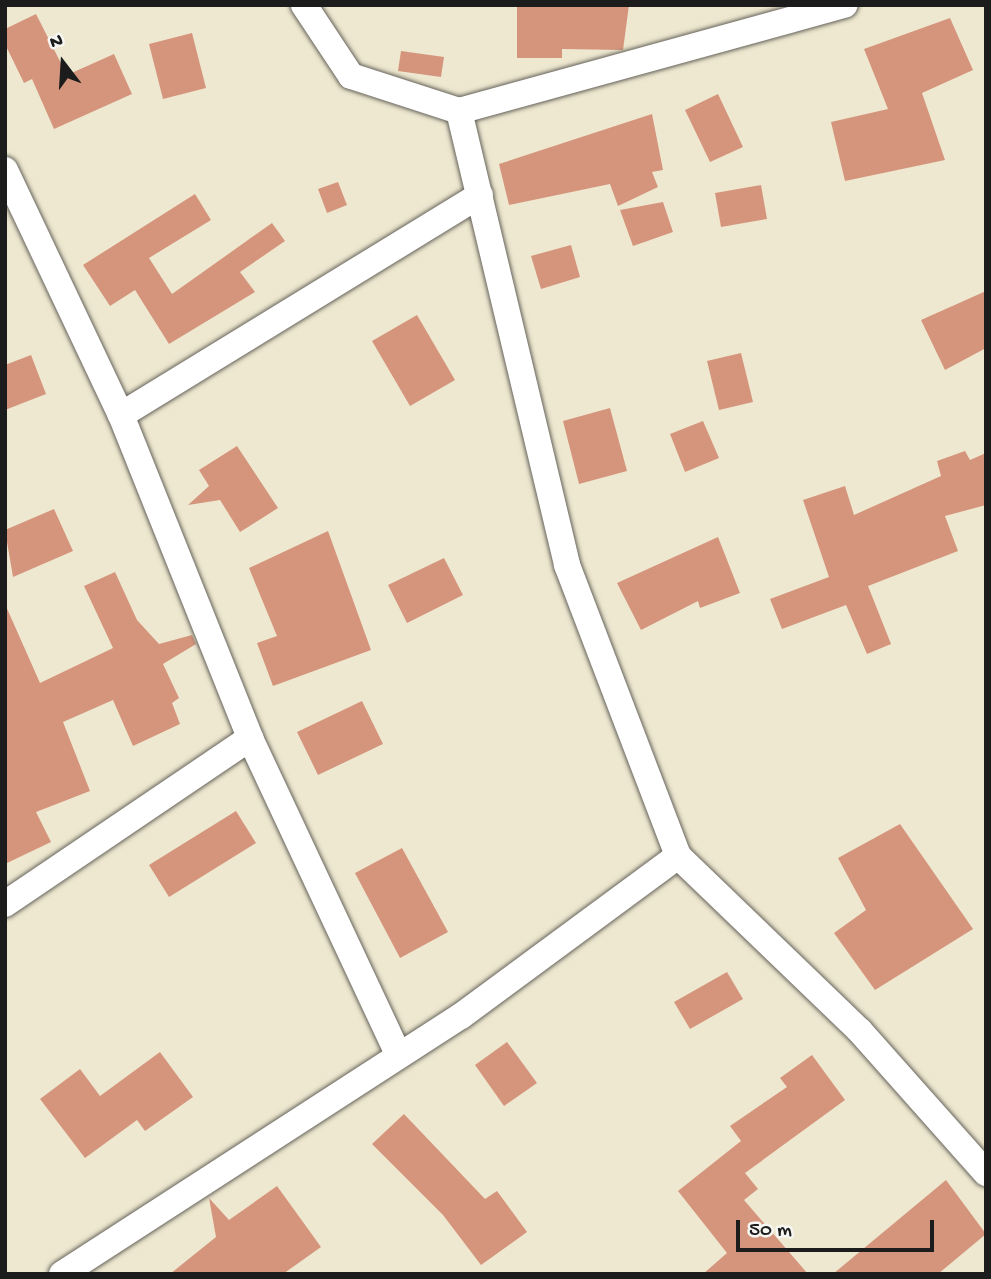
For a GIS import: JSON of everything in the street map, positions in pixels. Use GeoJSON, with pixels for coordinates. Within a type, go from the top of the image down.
{"type":"FeatureCollection","features":[{"type":"Feature","properties":{"kind":"street"},"geometry":{"type":"LineString","coordinates":[[304,5],[351,76],[460,111],[845,5]]}},
{"type":"Feature","properties":{"kind":"street"},"geometry":{"type":"LineString","coordinates":[[460,111],[567,565],[678,856],[860,1031],[986,1173]]}},
{"type":"Feature","properties":{"kind":"street"},"geometry":{"type":"LineString","coordinates":[[5,170],[121,415],[250,738],[397,1052]]}},
{"type":"Feature","properties":{"kind":"street"},"geometry":{"type":"LineString","coordinates":[[121,415],[480,195]]}},
{"type":"Feature","properties":{"kind":"street"},"geometry":{"type":"LineString","coordinates":[[5,904],[250,738]]}},
{"type":"Feature","properties":{"kind":"street"},"geometry":{"type":"LineString","coordinates":[[62,1274],[397,1052],[461,1016],[678,856]]}},
{"type":"Feature","properties":{"kind":"building"},"geometry":{"type":"Polygon","coordinates":[[[517,5],[629,5],[623,50],[562,49],[562,58],[517,58],[517,5]]]}},
{"type":"Feature","properties":{"kind":"building"},"geometry":{"type":"Polygon","coordinates":[[[36,14],[67,75],[114,54],[132,94],[54,129],[32,79],[24,83],[5,44],[5,29],[36,14]]]}},
{"type":"Feature","properties":{"kind":"building"},"geometry":{"type":"Polygon","coordinates":[[[950,18],[973,70],[922,93],[945,160],[845,181],[831,122],[888,109],[864,49],[950,18]]]}},
{"type":"Feature","properties":{"kind":"building"},"geometry":{"type":"Polygon","coordinates":[[[192,33],[206,88],[163,99],[149,44],[192,33]]]}},
{"type":"Feature","properties":{"kind":"building"},"geometry":{"type":"Polygon","coordinates":[[[401,51],[444,57],[441,77],[398,71],[401,51]]]}},
{"type":"Feature","properties":{"kind":"building"},"geometry":{"type":"Polygon","coordinates":[[[718,94],[743,147],[710,162],[685,110],[718,94]]]}},
{"type":"Feature","properties":{"kind":"building"},"geometry":{"type":"Polygon","coordinates":[[[652,114],[663,170],[652,172],[658,187],[618,206],[610,184],[509,205],[499,164],[652,114]]]}},
{"type":"Feature","properties":{"kind":"building"},"geometry":{"type":"Polygon","coordinates":[[[338,182],[347,205],[327,213],[318,189],[338,182]]]}},
{"type":"Feature","properties":{"kind":"building"},"geometry":{"type":"Polygon","coordinates":[[[761,185],[767,219],[721,227],[715,193],[761,185]]]}},
{"type":"Feature","properties":{"kind":"building"},"geometry":{"type":"Polygon","coordinates":[[[195,194],[211,220],[149,258],[172,294],[272,223],[285,241],[240,272],[255,292],[169,344],[135,290],[110,306],[83,265],[195,194]]]}},
{"type":"Feature","properties":{"kind":"building"},"geometry":{"type":"Polygon","coordinates":[[[663,202],[673,232],[633,246],[620,210],[663,202]]]}},
{"type":"Feature","properties":{"kind":"building"},"geometry":{"type":"Polygon","coordinates":[[[571,245],[580,277],[541,289],[531,256],[571,245]]]}},
{"type":"Feature","properties":{"kind":"building"},"geometry":{"type":"Polygon","coordinates":[[[986,291],[986,348],[945,370],[921,320],[986,291]]]}},
{"type":"Feature","properties":{"kind":"building"},"geometry":{"type":"Polygon","coordinates":[[[417,315],[455,380],[410,406],[372,341],[417,315]]]}},
{"type":"Feature","properties":{"kind":"building"},"geometry":{"type":"Polygon","coordinates":[[[741,353],[753,402],[719,410],[707,361],[741,353]]]}},
{"type":"Feature","properties":{"kind":"building"},"geometry":{"type":"Polygon","coordinates":[[[31,355],[46,394],[5,410],[5,365],[31,355]]]}},
{"type":"Feature","properties":{"kind":"building"},"geometry":{"type":"Polygon","coordinates":[[[610,408],[627,471],[579,484],[563,421],[610,408]]]}},
{"type":"Feature","properties":{"kind":"building"},"geometry":{"type":"Polygon","coordinates":[[[703,421],[719,458],[685,472],[670,434],[703,421]]]}},
{"type":"Feature","properties":{"kind":"building"},"geometry":{"type":"Polygon","coordinates":[[[237,446],[278,508],[240,532],[220,500],[188,505],[209,486],[199,470],[237,446]]]}},
{"type":"Feature","properties":{"kind":"building"},"geometry":{"type":"Polygon","coordinates":[[[965,451],[970,460],[986,453],[986,505],[945,516],[958,551],[868,586],[891,644],[867,654],[846,605],[782,629],[770,599],[829,577],[803,500],[845,486],[854,515],[941,476],[937,461],[965,451]]]}},
{"type":"Feature","properties":{"kind":"building"},"geometry":{"type":"Polygon","coordinates":[[[54,509],[73,551],[13,577],[5,530],[54,509]]]}},
{"type":"Feature","properties":{"kind":"building"},"geometry":{"type":"Polygon","coordinates":[[[328,531],[371,650],[273,686],[257,643],[277,636],[249,568],[328,531]]]}},
{"type":"Feature","properties":{"kind":"building"},"geometry":{"type":"Polygon","coordinates":[[[718,537],[740,593],[700,608],[698,601],[641,630],[617,583],[718,537]]]}},
{"type":"Feature","properties":{"kind":"building"},"geometry":{"type":"Polygon","coordinates":[[[444,558],[463,595],[407,623],[388,585],[444,558]]]}},
{"type":"Feature","properties":{"kind":"building"},"geometry":{"type":"Polygon","coordinates":[[[115,572],[137,620],[159,644],[192,635],[196,644],[163,664],[179,698],[172,703],[180,724],[133,746],[113,700],[63,722],[90,791],[36,812],[51,842],[5,864],[5,604],[40,683],[113,648],[84,586],[115,572]]]}},
{"type":"Feature","properties":{"kind":"building"},"geometry":{"type":"Polygon","coordinates":[[[362,701],[383,744],[318,775],[297,732],[362,701]]]}},
{"type":"Feature","properties":{"kind":"building"},"geometry":{"type":"Polygon","coordinates":[[[236,811],[256,843],[169,897],[149,865],[236,811]]]}},
{"type":"Feature","properties":{"kind":"building"},"geometry":{"type":"Polygon","coordinates":[[[900,824],[973,929],[875,990],[834,933],[866,910],[838,858],[900,824]]]}},
{"type":"Feature","properties":{"kind":"building"},"geometry":{"type":"Polygon","coordinates":[[[402,848],[448,932],[400,958],[355,873],[402,848]]]}},
{"type":"Feature","properties":{"kind":"building"},"geometry":{"type":"Polygon","coordinates":[[[727,972],[743,999],[690,1029],[674,1002],[727,972]]]}},
{"type":"Feature","properties":{"kind":"building"},"geometry":{"type":"Polygon","coordinates":[[[507,1042],[537,1083],[504,1106],[475,1065],[507,1042]]]}},
{"type":"Feature","properties":{"kind":"building"},"geometry":{"type":"Polygon","coordinates":[[[160,1052],[193,1097],[145,1131],[137,1120],[85,1158],[40,1099],[80,1069],[100,1096],[160,1052]]]}},
{"type":"Feature","properties":{"kind":"building"},"geometry":{"type":"Polygon","coordinates":[[[812,1055],[845,1100],[745,1173],[758,1189],[744,1200],[808,1274],[703,1274],[727,1253],[678,1191],[741,1141],[730,1126],[787,1087],[780,1078],[812,1055]]]}},
{"type":"Feature","properties":{"kind":"building"},"geometry":{"type":"Polygon","coordinates":[[[404,1114],[485,1199],[497,1191],[527,1232],[481,1265],[443,1215],[372,1144],[404,1114]]]}},
{"type":"Feature","properties":{"kind":"building"},"geometry":{"type":"Polygon","coordinates":[[[946,1180],[986,1234],[938,1274],[833,1274],[946,1180]]]}},
{"type":"Feature","properties":{"kind":"building"},"geometry":{"type":"Polygon","coordinates":[[[277,1186],[321,1247],[283,1274],[170,1274],[216,1237],[209,1198],[229,1220],[277,1186]]]}}]}
